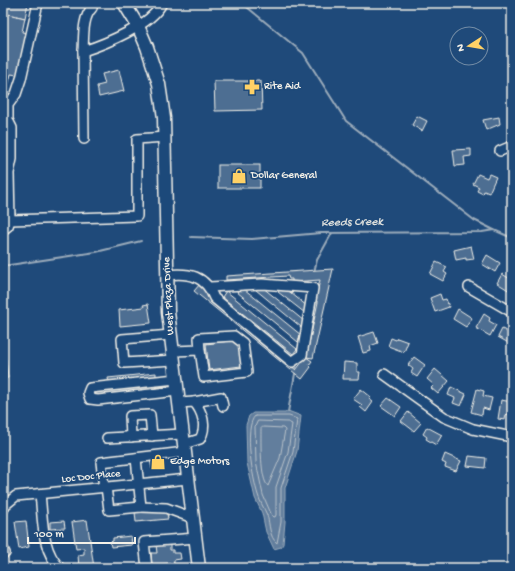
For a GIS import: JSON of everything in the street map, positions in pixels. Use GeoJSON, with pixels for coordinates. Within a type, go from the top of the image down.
{"type":"FeatureCollection","features":[{"type":"Feature","properties":{"kind":"main road","name":"West Plaza Drive"},"geometry":{"type":"LineString","coordinates":[[124,3],[138,26],[147,47],[159,84],[164,118],[167,275],[171,335],[199,568]]}},
{"type":"Feature","properties":{"kind":"street"},"geometry":{"type":"LineString","coordinates":[[3,230],[8,226],[10,220],[9,172],[12,159],[12,128],[8,120],[8,105],[16,94],[21,79],[38,3]]}},
{"type":"Feature","properties":{"kind":"street"},"geometry":{"type":"LineString","coordinates":[[84,139],[84,28],[89,10],[92,8],[88,3]]}},
{"type":"Feature","properties":{"kind":"street"},"geometry":{"type":"LineString","coordinates":[[83,51],[94,48],[138,26],[154,15],[162,3]]}},
{"type":"Feature","properties":{"kind":"street"},"geometry":{"type":"LineString","coordinates":[[10,220],[137,216],[137,139],[165,137]]}},
{"type":"Feature","properties":{"kind":"street"},"geometry":{"type":"LineString","coordinates":[[500,151],[512,146]]}},
{"type":"Feature","properties":{"kind":"street"},"geometry":{"type":"LineString","coordinates":[[167,275],[184,273],[210,286],[262,284],[314,288],[302,356],[292,362],[214,298],[210,286]]}},
{"type":"Feature","properties":{"kind":"street"},"geometry":{"type":"LineString","coordinates":[[469,287],[512,312]]}},
{"type":"Feature","properties":{"kind":"street"},"geometry":{"type":"LineString","coordinates":[[171,335],[122,339],[124,363],[173,356],[200,350]]}},
{"type":"Feature","properties":{"kind":"street"},"geometry":{"type":"LineString","coordinates":[[234,336],[243,343],[247,372],[204,377],[200,350],[199,338],[234,336]]}},
{"type":"Feature","properties":{"kind":"street"},"geometry":{"type":"LineString","coordinates":[[384,374],[444,417],[473,428],[512,437]]}},
{"type":"Feature","properties":{"kind":"street"},"geometry":{"type":"LineString","coordinates":[[177,391],[98,400],[90,400],[88,393],[90,388],[177,391],[194,402],[201,410],[204,432],[200,439],[136,458],[101,462],[109,510],[141,507],[166,508],[193,518]]}},
{"type":"Feature","properties":{"kind":"street"},"geometry":{"type":"LineString","coordinates":[[194,402],[221,397],[223,406]]}},
{"type":"Feature","properties":{"kind":"street"},"geometry":{"type":"LineString","coordinates":[[131,437],[130,416],[150,415],[152,436]]}},
{"type":"Feature","properties":{"kind":"street"},"geometry":{"type":"LineString","coordinates":[[107,438],[152,436],[184,443]]}},
{"type":"Feature","properties":{"kind":"street"},"geometry":{"type":"LineString","coordinates":[[136,458],[141,507]]}},
{"type":"Feature","properties":{"kind":"street","name":"Loc Doc Place"},"geometry":{"type":"LineString","coordinates":[[3,510],[5,505],[16,496],[188,479]]}},
{"type":"Feature","properties":{"kind":"street"},"geometry":{"type":"LineString","coordinates":[[40,494],[46,542],[50,557],[60,568]]}},
{"type":"Feature","properties":{"kind":"street"},"geometry":{"type":"LineString","coordinates":[[147,568],[144,542],[196,538]]}},
{"type":"Feature","properties":{"kind":"water"},"geometry":{"type":"Polygon","coordinates":[[[288,411],[301,416],[297,451],[285,488],[285,522],[283,544],[281,547],[274,549],[266,532],[262,513],[255,498],[247,463],[246,425],[249,416],[253,413],[285,413],[288,411]]]}},
{"type":"Feature","properties":{"kind":"building"},"geometry":{"type":"Polygon","coordinates":[[[3,3],[28,3],[25,18],[3,13],[3,3]]]}},
{"type":"Feature","properties":{"kind":"building"},"geometry":{"type":"Polygon","coordinates":[[[3,13],[25,18],[22,32],[27,33],[17,75],[11,74],[6,94],[3,94],[3,13]]]}},
{"type":"Feature","properties":{"kind":"building"},"geometry":{"type":"Polygon","coordinates":[[[119,70],[124,91],[99,97],[97,86],[105,84],[102,74],[119,70]]]}},
{"type":"Feature","properties":{"kind":"building","name":"Rite Aid"},"geometry":{"type":"Polygon","coordinates":[[[214,81],[261,81],[262,110],[215,111],[214,81]]]}},
{"type":"Feature","properties":{"kind":"building"},"geometry":{"type":"Polygon","coordinates":[[[3,103],[4,141],[7,141],[7,166],[4,166],[5,219],[3,219],[3,103]]]}},
{"type":"Feature","properties":{"kind":"building"},"geometry":{"type":"Polygon","coordinates":[[[417,116],[427,121],[422,131],[412,125],[417,116]]]}},
{"type":"Feature","properties":{"kind":"building"},"geometry":{"type":"Polygon","coordinates":[[[499,117],[500,124],[486,130],[483,120],[499,117]]]}},
{"type":"Feature","properties":{"kind":"building"},"geometry":{"type":"Polygon","coordinates":[[[471,149],[471,156],[464,157],[465,165],[455,166],[453,150],[471,149]]]}},
{"type":"Feature","properties":{"kind":"building","name":"Dollar General"},"geometry":{"type":"Polygon","coordinates":[[[218,165],[260,165],[260,188],[218,188],[218,165]]]}},
{"type":"Feature","properties":{"kind":"building"},"geometry":{"type":"Polygon","coordinates":[[[478,174],[487,178],[489,174],[496,177],[489,193],[484,191],[483,194],[477,191],[479,187],[473,184],[478,174]]]}},
{"type":"Feature","properties":{"kind":"building"},"geometry":{"type":"Polygon","coordinates":[[[509,176],[512,176],[512,190],[509,190],[509,176]]]}},
{"type":"Feature","properties":{"kind":"building"},"geometry":{"type":"Polygon","coordinates":[[[471,246],[474,259],[466,260],[466,258],[456,260],[454,250],[471,246]]]}},
{"type":"Feature","properties":{"kind":"building"},"geometry":{"type":"Polygon","coordinates":[[[487,255],[500,263],[495,272],[482,264],[487,255]]]}},
{"type":"Feature","properties":{"kind":"building"},"geometry":{"type":"Polygon","coordinates":[[[436,262],[447,267],[444,272],[447,274],[443,281],[430,274],[436,262]]]}},
{"type":"Feature","properties":{"kind":"building"},"geometry":{"type":"Polygon","coordinates":[[[333,269],[313,358],[306,357],[318,302],[315,302],[320,280],[292,282],[292,279],[289,279],[288,276],[226,280],[226,276],[333,269]]]}},
{"type":"Feature","properties":{"kind":"building"},"geometry":{"type":"Polygon","coordinates":[[[502,274],[512,280],[510,291],[497,283],[502,274]]]}},
{"type":"Feature","properties":{"kind":"building"},"geometry":{"type":"Polygon","coordinates":[[[200,284],[210,293],[207,296],[296,370],[306,357],[312,361],[309,365],[311,367],[302,379],[194,291],[200,284]]]}},
{"type":"Feature","properties":{"kind":"building"},"geometry":{"type":"Polygon","coordinates":[[[262,287],[304,321],[301,327],[256,290],[258,288],[261,289],[262,287]]]}},
{"type":"Feature","properties":{"kind":"building"},"geometry":{"type":"Polygon","coordinates":[[[285,288],[308,307],[305,313],[278,292],[280,289],[283,291],[285,288]]]}},
{"type":"Feature","properties":{"kind":"building"},"geometry":{"type":"Polygon","coordinates":[[[239,289],[242,291],[244,289],[301,335],[298,342],[237,292],[239,289]]]}},
{"type":"Feature","properties":{"kind":"building"},"geometry":{"type":"Polygon","coordinates":[[[226,291],[297,349],[293,354],[222,297],[226,291]]]}},
{"type":"Feature","properties":{"kind":"building"},"geometry":{"type":"Polygon","coordinates":[[[440,294],[442,300],[446,299],[449,307],[435,312],[430,298],[440,294]]]}},
{"type":"Feature","properties":{"kind":"building"},"geometry":{"type":"Polygon","coordinates":[[[148,304],[151,323],[120,326],[119,310],[144,307],[143,305],[148,304]]]}},
{"type":"Feature","properties":{"kind":"building"},"geometry":{"type":"Polygon","coordinates":[[[458,309],[472,318],[466,327],[453,319],[458,309]]]}},
{"type":"Feature","properties":{"kind":"building"},"geometry":{"type":"Polygon","coordinates":[[[484,314],[490,318],[489,321],[496,325],[490,336],[476,328],[484,314]]]}},
{"type":"Feature","properties":{"kind":"building"},"geometry":{"type":"Polygon","coordinates":[[[502,329],[512,332],[512,345],[498,337],[502,329]]]}},
{"type":"Feature","properties":{"kind":"building"},"geometry":{"type":"Polygon","coordinates":[[[374,332],[378,343],[370,346],[371,351],[363,353],[358,337],[374,332]]]}},
{"type":"Feature","properties":{"kind":"building"},"geometry":{"type":"Polygon","coordinates":[[[391,338],[396,340],[397,338],[408,342],[404,352],[388,346],[391,338]]]}},
{"type":"Feature","properties":{"kind":"building"},"geometry":{"type":"Polygon","coordinates":[[[238,340],[241,366],[209,370],[206,344],[238,340]]]}},
{"type":"Feature","properties":{"kind":"building"},"geometry":{"type":"Polygon","coordinates":[[[414,357],[425,365],[417,377],[411,373],[413,369],[408,365],[414,357]]]}},
{"type":"Feature","properties":{"kind":"building"},"geometry":{"type":"Polygon","coordinates":[[[3,359],[6,359],[8,378],[3,379],[3,359]]]}},
{"type":"Feature","properties":{"kind":"building"},"geometry":{"type":"Polygon","coordinates":[[[344,362],[357,363],[357,372],[360,372],[359,379],[343,379],[344,362]]]}},
{"type":"Feature","properties":{"kind":"building"},"geometry":{"type":"Polygon","coordinates":[[[435,369],[449,381],[438,394],[431,388],[434,385],[427,379],[435,369]]]}},
{"type":"Feature","properties":{"kind":"building"},"geometry":{"type":"Polygon","coordinates":[[[156,373],[156,378],[109,383],[108,378],[156,373]]]}},
{"type":"Feature","properties":{"kind":"building"},"geometry":{"type":"Polygon","coordinates":[[[157,383],[157,391],[93,398],[92,390],[157,383]]]}},
{"type":"Feature","properties":{"kind":"building"},"geometry":{"type":"Polygon","coordinates":[[[451,387],[466,394],[461,406],[453,403],[455,398],[448,395],[451,387]]]}},
{"type":"Feature","properties":{"kind":"building"},"geometry":{"type":"Polygon","coordinates":[[[361,389],[371,397],[369,399],[373,402],[366,412],[360,407],[362,405],[353,399],[361,389]]]}},
{"type":"Feature","properties":{"kind":"building"},"geometry":{"type":"Polygon","coordinates":[[[477,389],[484,391],[483,396],[492,398],[489,410],[483,408],[482,415],[471,412],[477,389]]]}},
{"type":"Feature","properties":{"kind":"building"},"geometry":{"type":"Polygon","coordinates":[[[388,398],[401,407],[395,416],[381,406],[388,398]]]}},
{"type":"Feature","properties":{"kind":"building"},"geometry":{"type":"Polygon","coordinates":[[[501,400],[512,402],[512,415],[506,414],[505,420],[498,419],[501,400]]]}},
{"type":"Feature","properties":{"kind":"building"},"geometry":{"type":"Polygon","coordinates":[[[408,412],[421,423],[414,431],[401,421],[408,412]]]}},
{"type":"Feature","properties":{"kind":"building"},"geometry":{"type":"Polygon","coordinates":[[[427,427],[442,435],[436,445],[426,439],[427,437],[423,434],[427,427]]]}},
{"type":"Feature","properties":{"kind":"building"},"geometry":{"type":"Polygon","coordinates":[[[445,454],[461,461],[456,471],[445,467],[446,464],[442,462],[445,454]]]}},
{"type":"Feature","properties":{"kind":"building"},"geometry":{"type":"Polygon","coordinates":[[[469,456],[486,458],[485,468],[467,466],[469,456]]]}},
{"type":"Feature","properties":{"kind":"building"},"geometry":{"type":"Polygon","coordinates":[[[163,457],[164,467],[152,469],[150,459],[163,457]]]}},
{"type":"Feature","properties":{"kind":"building"},"geometry":{"type":"Polygon","coordinates":[[[166,508],[168,519],[136,522],[135,512],[166,508]]]}},
{"type":"Feature","properties":{"kind":"building"},"geometry":{"type":"Polygon","coordinates":[[[87,520],[94,568],[79,568],[78,555],[84,554],[84,548],[76,549],[72,522],[87,520]]]}},
{"type":"Feature","properties":{"kind":"building"},"geometry":{"type":"Polygon","coordinates":[[[26,521],[29,547],[19,549],[15,522],[26,521]]]}},
{"type":"Feature","properties":{"kind":"building"},"geometry":{"type":"Polygon","coordinates":[[[64,521],[65,528],[50,529],[50,522],[64,521]]]}},
{"type":"Feature","properties":{"kind":"building"},"geometry":{"type":"Polygon","coordinates":[[[131,536],[132,545],[111,547],[110,542],[113,541],[113,538],[131,536]]]}},
{"type":"Feature","properties":{"kind":"building"},"geometry":{"type":"Polygon","coordinates":[[[170,544],[170,550],[173,550],[173,553],[180,553],[181,559],[174,560],[174,563],[152,566],[151,553],[157,553],[156,545],[170,544]]]}},
{"type":"Feature","properties":{"kind":"waterway"},"geometry":{"type":"LineString","coordinates":[[242,3],[303,53],[346,121],[474,220],[494,230]]}},
{"type":"Feature","properties":{"kind":"waterway","name":"Reeds Creek"},"geometry":{"type":"LineString","coordinates":[[191,237],[252,239],[321,233],[482,232],[494,230],[512,238]]}},
{"type":"Feature","properties":{"kind":"waterway"},"geometry":{"type":"LineString","coordinates":[[314,272],[317,260],[332,233]]}},
{"type":"Feature","properties":{"kind":"waterway","name":"Reeds Creek"},"geometry":{"type":"LineString","coordinates":[[3,266],[96,252],[141,241]]}},
{"type":"Feature","properties":{"kind":"waterway"},"geometry":{"type":"LineString","coordinates":[[288,412],[297,363]]}},
{"type":"Feature","properties":{"kind":"place","name":"Rite Aid"},"geometry":{"type":"Point","coordinates":[252,87]}},
{"type":"Feature","properties":{"kind":"place","name":"Dollar General"},"geometry":{"type":"Point","coordinates":[239,176]}},
{"type":"Feature","properties":{"kind":"place","name":"Edge Motors"},"geometry":{"type":"Point","coordinates":[158,462]}}]}
